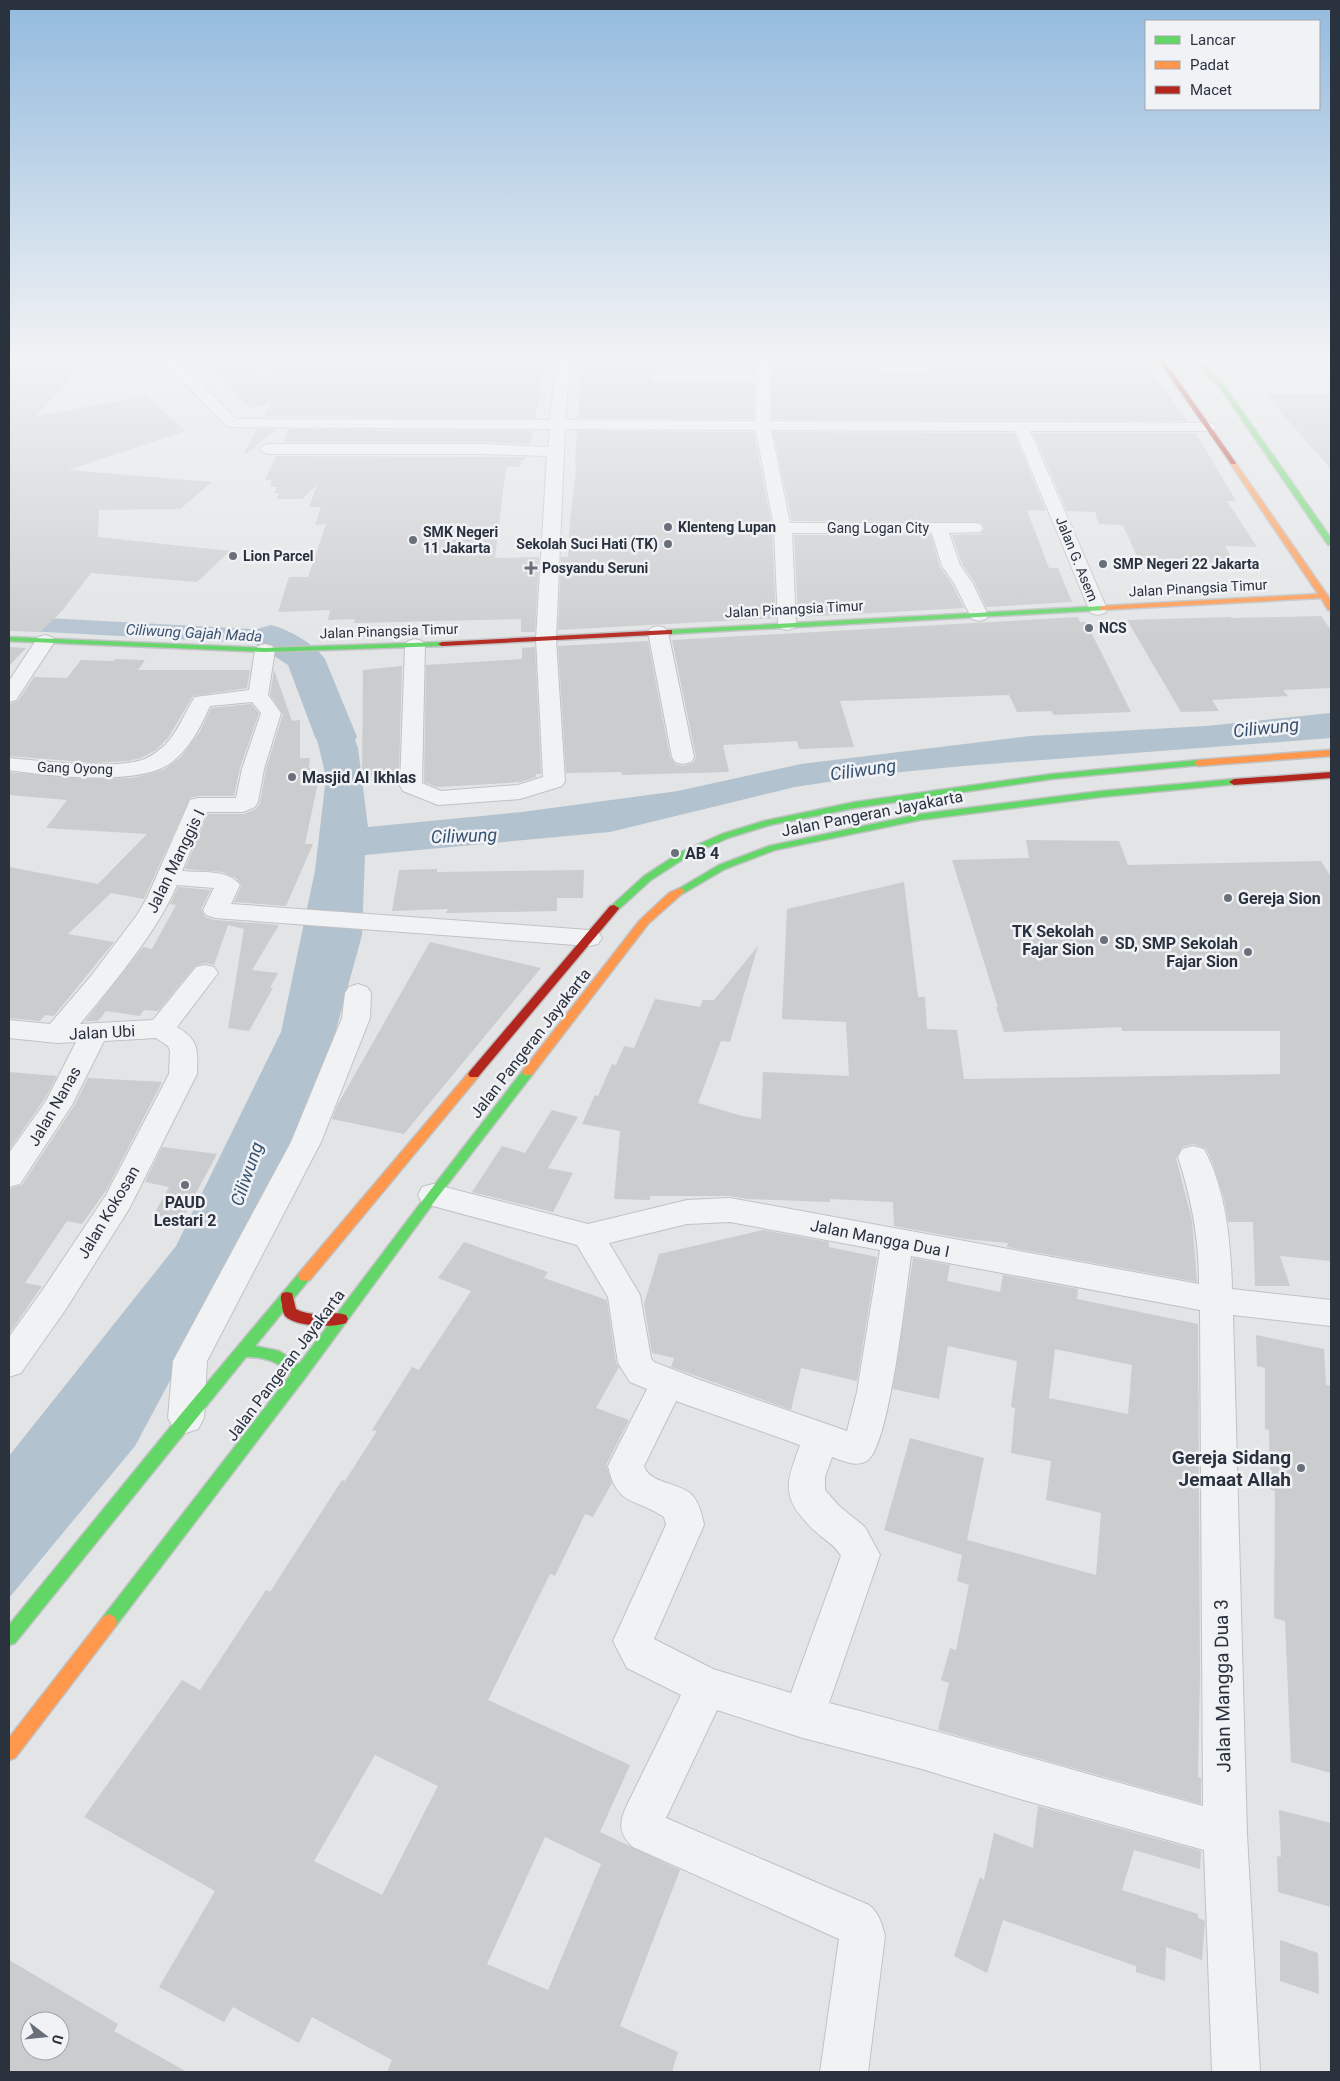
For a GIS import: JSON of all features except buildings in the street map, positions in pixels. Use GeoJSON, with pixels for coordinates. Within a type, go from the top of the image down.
{"type":"FeatureCollection","features":[{"type":"Feature","properties":{"kind":"main road"},"geometry":{"type":"LineString","coordinates":[[1230,457],[1331,608]]}},
{"type":"Feature","properties":{"kind":"main road"},"geometry":{"type":"LineString","coordinates":[[1271,457],[1331,543]]}},
{"type":"Feature","properties":{"kind":"main road","name":"Jalan Pinangsia Timur"},"geometry":{"type":"LineString","coordinates":[[9,639],[265,650],[329,649],[546,639],[787,624],[1324,596]]}},
{"type":"Feature","properties":{"kind":"main road","name":"Jalan Pangeran Jayakarta"},"geometry":{"type":"LineString","coordinates":[[9,1637],[186,1418],[616,906],[648,877],[697,847],[753,826],[815,811],[1088,772],[1331,753]]}},
{"type":"Feature","properties":{"kind":"main road"},"geometry":{"type":"LineString","coordinates":[[1088,772],[1101,794]]}},
{"type":"Feature","properties":{"kind":"main road","name":"Jalan Pangeran Jayakarta"},"geometry":{"type":"LineString","coordinates":[[9,1752],[300,1374],[433,1195],[644,922],[673,895],[722,867],[772,848],[920,817],[1101,794],[1331,775]]}},
{"type":"Feature","properties":{"kind":"main road"},"geometry":{"type":"LineString","coordinates":[[287,1298],[290,1312],[303,1320],[341,1319]]}},
{"type":"Feature","properties":{"kind":"main road"},"geometry":{"type":"LineString","coordinates":[[242,1352],[262,1351],[281,1356],[300,1374]]}},
{"type":"Feature","properties":{"kind":"street"},"geometry":{"type":"LineString","coordinates":[[415,645],[411,786],[438,798],[520,792],[554,781],[546,639],[555,457]]}},
{"type":"Feature","properties":{"kind":"street"},"geometry":{"type":"LineString","coordinates":[[769,457],[783,528],[787,624]]}},
{"type":"Feature","properties":{"kind":"street","name":"Jalan G. Asem"},"geometry":{"type":"LineString","coordinates":[[1034,457],[1098,609]]}},
{"type":"Feature","properties":{"kind":"street","name":"Gang Logan City"},"geometry":{"type":"LineString","coordinates":[[783,528],[974,528]]}},
{"type":"Feature","properties":{"kind":"street"},"geometry":{"type":"LineString","coordinates":[[939,528],[951,566],[963,582],[979,615]]}},
{"type":"Feature","properties":{"kind":"street"},"geometry":{"type":"LineString","coordinates":[[658,632],[683,757]]}},
{"type":"Feature","properties":{"kind":"street"},"geometry":{"type":"LineString","coordinates":[[9,696],[45,641]]}},
{"type":"Feature","properties":{"kind":"street"},"geometry":{"type":"LineString","coordinates":[[258,695],[265,650]]}},
{"type":"Feature","properties":{"kind":"street","name":"Gang Oyong"},"geometry":{"type":"LineString","coordinates":[[9,764],[113,771],[154,764],[171,751],[185,736],[202,701],[258,695]]}},
{"type":"Feature","properties":{"kind":"street","name":"Jalan Manggis I"},"geometry":{"type":"LineString","coordinates":[[57,1034],[100,982],[160,898],[198,805],[243,806],[247,802],[253,769],[271,713],[258,695]]}},
{"type":"Feature","properties":{"kind":"street"},"geometry":{"type":"LineString","coordinates":[[167,877],[223,882],[228,885],[215,910],[590,938]]}},
{"type":"Feature","properties":{"kind":"street"},"geometry":{"type":"LineString","coordinates":[[161,1029],[205,973]]}},
{"type":"Feature","properties":{"kind":"street"},"geometry":{"type":"LineString","coordinates":[[186,1418],[190,1361],[306,1142],[356,1018],[358,993]]}},
{"type":"Feature","properties":{"kind":"street","name":"Jalan Ubi"},"geometry":{"type":"LineString","coordinates":[[9,1029],[57,1034],[161,1029]]}},
{"type":"Feature","properties":{"kind":"street","name":"Jalan Kokosan"},"geometry":{"type":"LineString","coordinates":[[9,1363],[54,1300],[118,1201],[183,1074],[184,1052],[180,1041],[161,1029]]}},
{"type":"Feature","properties":{"kind":"street","name":"Jalan Nanas"},"geometry":{"type":"LineString","coordinates":[[9,1176],[58,1105],[94,1033]]}},
{"type":"Feature","properties":{"kind":"street","name":"Jalan Mangga Dua 3"},"geometry":{"type":"LineString","coordinates":[[1193,1156],[1203,1187],[1215,1246],[1225,1834],[1236,2072]]}},
{"type":"Feature","properties":{"kind":"street","name":"Jalan Mangga Dua I"},"geometry":{"type":"LineString","coordinates":[[433,1195],[588,1236],[687,1212],[730,1210],[1216,1300],[1331,1313]]}},
{"type":"Feature","properties":{"kind":"street"},"geometry":{"type":"LineString","coordinates":[[588,1236],[624,1294],[635,1363],[642,1372],[668,1383],[855,1449],[862,1441],[874,1392],[897,1241]]}},
{"type":"Feature","properties":{"kind":"street"},"geometry":{"type":"LineString","coordinates":[[668,1383],[626,1466],[627,1476],[634,1484],[672,1503],[683,1512],[685,1525],[633,1640],[641,1654],[707,1687],[1020,1778],[1225,1834]]}},
{"type":"Feature","properties":{"kind":"street"},"geometry":{"type":"LineString","coordinates":[[803,1716],[860,1555],[852,1539],[826,1518],[807,1495],[807,1478],[821,1438]]}},
{"type":"Feature","properties":{"kind":"street"},"geometry":{"type":"LineString","coordinates":[[707,1687],[642,1820],[643,1827],[648,1832],[853,1921],[860,1926],[862,1936],[844,2072]]}},
{"type":"Feature","properties":{"kind":"water","name":"Ciliwung"},"geometry":{"type":"Polygon","coordinates":[[[327,667],[358,748],[368,827],[522,812],[678,791],[801,764],[1030,736],[1206,726],[1331,713],[1331,738],[881,774],[795,787],[610,832],[365,855],[362,935],[313,1114],[135,1446],[9,1598],[9,1456],[176,1246],[281,1032],[315,871],[326,777],[300,668],[327,667]]]}},
{"type":"Feature","properties":{"kind":"waterway","name":"Ciliwung Gajah Mada"},"geometry":{"type":"LineString","coordinates":[[9,623],[271,637]]}},
{"type":"Feature","properties":{"kind":"waterway","name":"Ciliwung Gajah Mada"},"geometry":{"type":"LineString","coordinates":[[271,637],[305,659],[336,737]]}},
{"type":"Feature","properties":{"kind":"traffic: fast"},"geometry":{"type":"LineString","coordinates":[[1271,457],[1331,543]]}},
{"type":"Feature","properties":{"kind":"traffic: fast"},"geometry":{"type":"LineString","coordinates":[[669,632],[1103,608]]}},
{"type":"Feature","properties":{"kind":"traffic: fast"},"geometry":{"type":"LineString","coordinates":[[9,639],[265,650],[442,644]]}},
{"type":"Feature","properties":{"kind":"traffic: fast"},"geometry":{"type":"LineString","coordinates":[[614,908],[648,878],[685,854],[725,836],[767,823],[855,805],[1052,776],[1198,763]]}},
{"type":"Feature","properties":{"kind":"traffic: fast"},"geometry":{"type":"LineString","coordinates":[[680,891],[722,867],[772,848],[920,817],[1101,794],[1234,782]]}},
{"type":"Feature","properties":{"kind":"traffic: fast"},"geometry":{"type":"LineString","coordinates":[[109,1622],[300,1374],[433,1195],[528,1072]]}},
{"type":"Feature","properties":{"kind":"traffic: fast"},"geometry":{"type":"LineString","coordinates":[[9,1637],[186,1418],[305,1276]]}},
{"type":"Feature","properties":{"kind":"traffic: fast"},"geometry":{"type":"LineString","coordinates":[[242,1351],[274,1355],[287,1362],[300,1374]]}},
{"type":"Feature","properties":{"kind":"traffic: slow"},"geometry":{"type":"LineString","coordinates":[[1233,463],[1331,608]]}},
{"type":"Feature","properties":{"kind":"traffic: slow"},"geometry":{"type":"LineString","coordinates":[[1103,608],[1324,596]]}},
{"type":"Feature","properties":{"kind":"traffic: slow"},"geometry":{"type":"LineString","coordinates":[[1198,763],[1331,753]]}},
{"type":"Feature","properties":{"kind":"traffic: slow"},"geometry":{"type":"LineString","coordinates":[[528,1072],[644,922],[673,895],[680,891]]}},
{"type":"Feature","properties":{"kind":"traffic: slow"},"geometry":{"type":"LineString","coordinates":[[305,1276],[474,1074]]}},
{"type":"Feature","properties":{"kind":"traffic: slow"},"geometry":{"type":"LineString","coordinates":[[9,1752],[109,1622]]}},
{"type":"Feature","properties":{"kind":"traffic: jam"},"geometry":{"type":"LineString","coordinates":[[1229,457],[1233,463]]}},
{"type":"Feature","properties":{"kind":"traffic: jam"},"geometry":{"type":"LineString","coordinates":[[442,644],[669,632]]}},
{"type":"Feature","properties":{"kind":"traffic: jam"},"geometry":{"type":"LineString","coordinates":[[1234,782],[1331,775]]}},
{"type":"Feature","properties":{"kind":"traffic: jam"},"geometry":{"type":"LineString","coordinates":[[474,1074],[614,908]]}},
{"type":"Feature","properties":{"kind":"traffic: jam"},"geometry":{"type":"LineString","coordinates":[[287,1297],[290,1312],[302,1318],[315,1320],[341,1319]]}},
{"type":"Feature","properties":{"kind":"place","name":"Klenteng Lupan"},"geometry":{"type":"Point","coordinates":[668,527]}},
{"type":"Feature","properties":{"kind":"place","name":"SMK Negeri 11 Jakarta"},"geometry":{"type":"Point","coordinates":[413,540]}},
{"type":"Feature","properties":{"kind":"place","name":"Sekolah Suci Hati (TK)"},"geometry":{"type":"Point","coordinates":[668,544]}},
{"type":"Feature","properties":{"kind":"place","name":"Lion Parcel"},"geometry":{"type":"Point","coordinates":[233,556]}},
{"type":"Feature","properties":{"kind":"place","name":"SMP Negeri 22 Jakarta"},"geometry":{"type":"Point","coordinates":[1103,564]}},
{"type":"Feature","properties":{"kind":"place","name":"Posyandu Seruni"},"geometry":{"type":"Point","coordinates":[531,568]}},
{"type":"Feature","properties":{"kind":"place","name":"NCS"},"geometry":{"type":"Point","coordinates":[1089,628]}},
{"type":"Feature","properties":{"kind":"place","name":"Masjid Al Ikhlas"},"geometry":{"type":"Point","coordinates":[292,777]}},
{"type":"Feature","properties":{"kind":"place","name":"AB 4"},"geometry":{"type":"Point","coordinates":[675,853]}},
{"type":"Feature","properties":{"kind":"place","name":"Gereja Sion"},"geometry":{"type":"Point","coordinates":[1228,898]}},
{"type":"Feature","properties":{"kind":"place","name":"TK Sekolah Fajar Sion"},"geometry":{"type":"Point","coordinates":[1104,940]}},
{"type":"Feature","properties":{"kind":"place","name":"SD, SMP Sekolah Fajar Sion"},"geometry":{"type":"Point","coordinates":[1248,952]}},
{"type":"Feature","properties":{"kind":"place","name":"PAUD Lestari 2"},"geometry":{"type":"Point","coordinates":[185,1185]}},
{"type":"Feature","properties":{"kind":"place","name":"Gereja Sidang Jemaat Allah"},"geometry":{"type":"Point","coordinates":[1301,1468]}}]}
